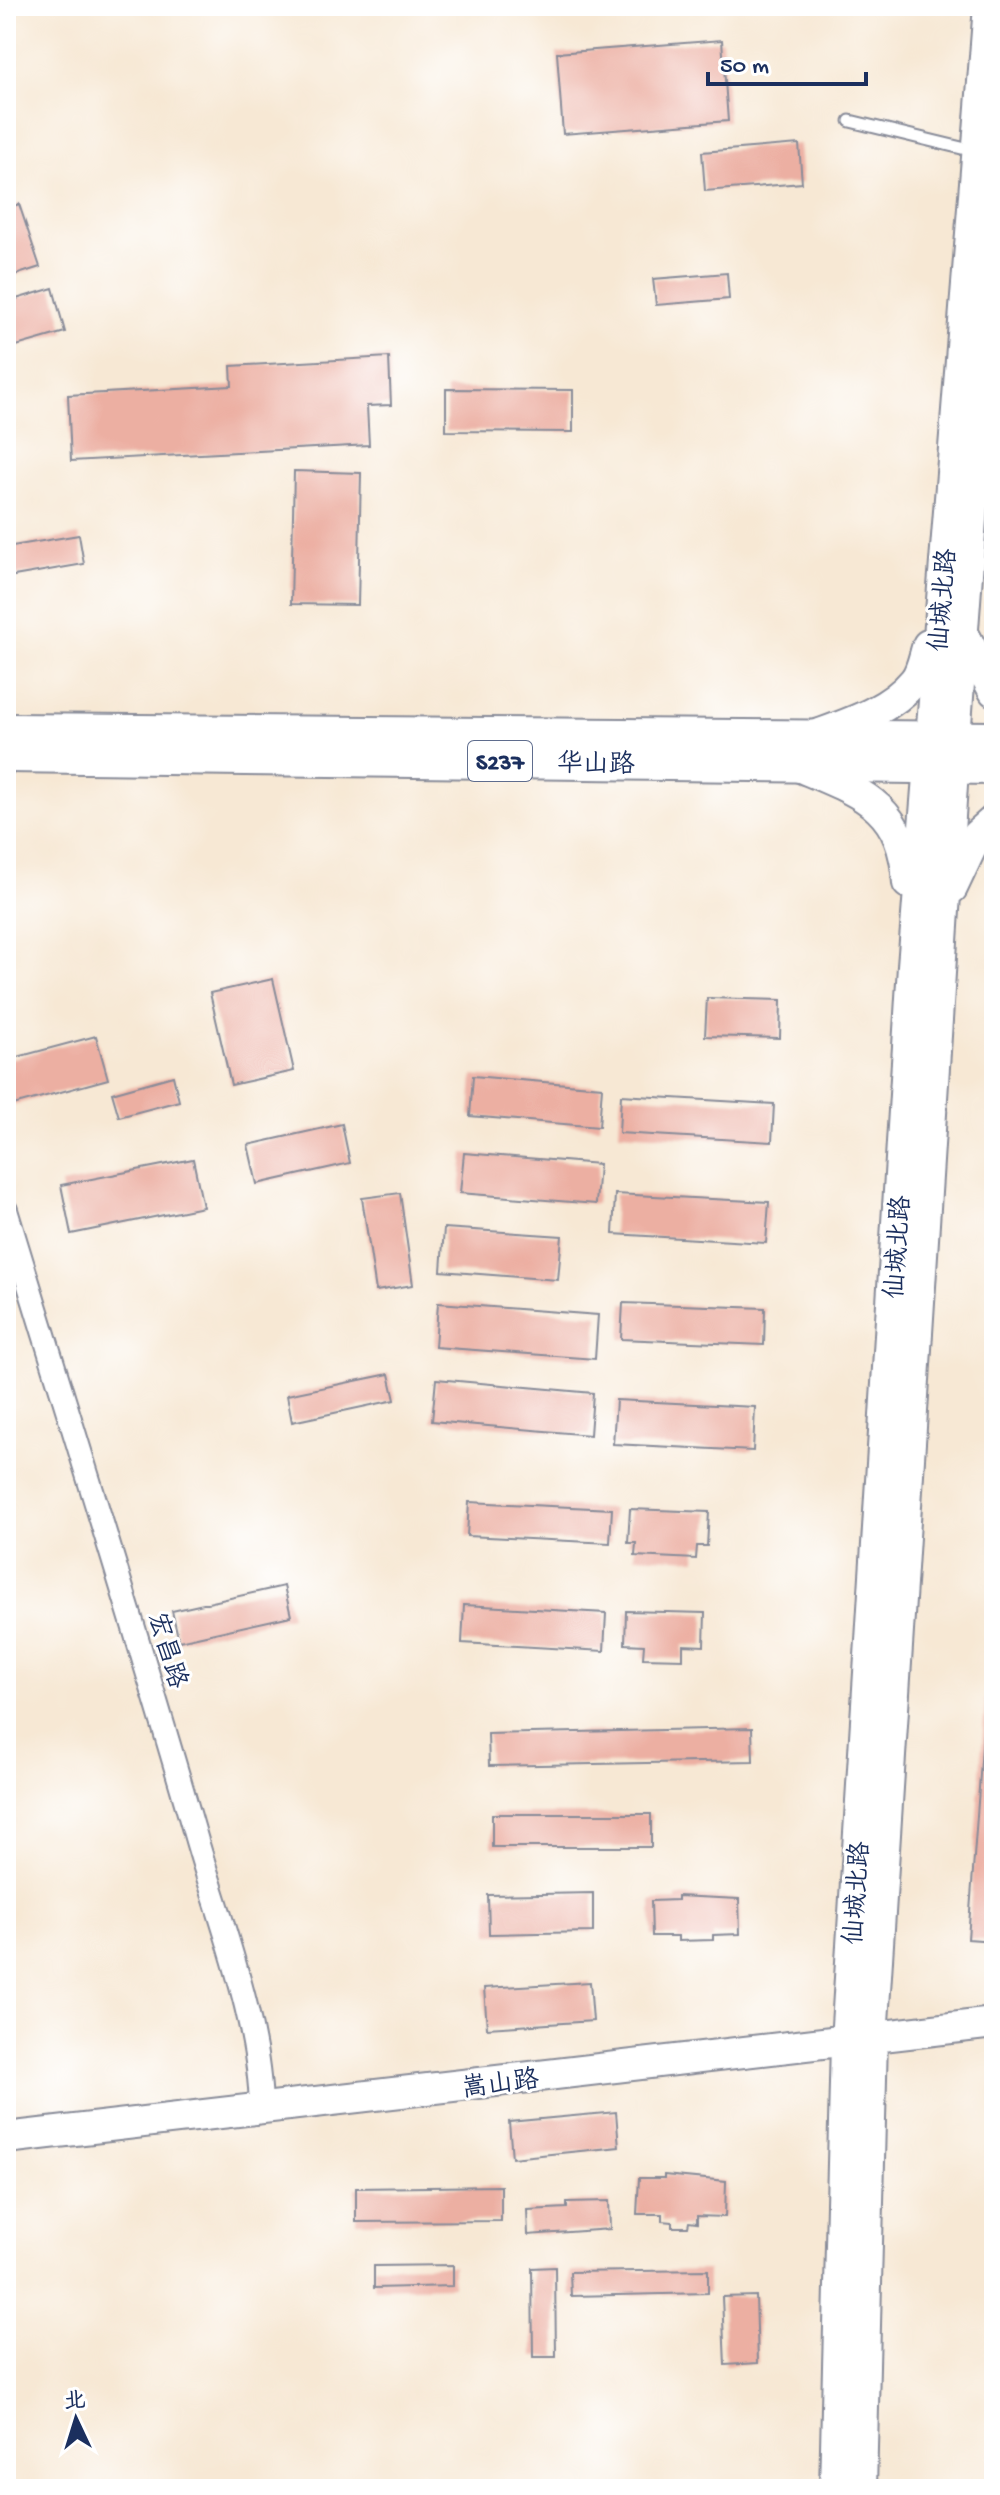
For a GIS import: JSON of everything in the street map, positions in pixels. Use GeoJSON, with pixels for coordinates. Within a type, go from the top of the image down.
{"type":"FeatureCollection","features":[{"type":"Feature","properties":{"kind":"main road","name":"仙城北路"},"geometry":{"type":"LineString","coordinates":[[835,2489],[913,966],[942,752],[989,6]]}},
{"type":"Feature","properties":{"kind":"main road","name":"仙城北路"},"geometry":{"type":"LineString","coordinates":[[951,622],[994,206]]}},
{"type":"Feature","properties":{"kind":"main road"},"geometry":{"type":"LineString","coordinates":[[913,966],[906,854],[891,819],[860,792],[801,751],[884,705],[916,680],[951,622],[994,691]]}},
{"type":"Feature","properties":{"kind":"main road","name":"S237"},"geometry":{"type":"LineString","coordinates":[[6,731],[801,751],[942,752],[994,739]]}},
{"type":"Feature","properties":{"kind":"main road","name":"华山路"},"geometry":{"type":"LineString","coordinates":[[6,755],[801,751]]}},
{"type":"Feature","properties":{"kind":"main road","name":"仙城北路"},"geometry":{"type":"LineString","coordinates":[[861,2489],[859,2040],[945,904],[942,752]]}},
{"type":"Feature","properties":{"kind":"main road","name":"S237"},"geometry":{"type":"LineString","coordinates":[[942,752],[994,767]]}},
{"type":"Feature","properties":{"kind":"main road"},"geometry":{"type":"LineString","coordinates":[[945,904],[977,835],[994,820]]}},
{"type":"Feature","properties":{"kind":"main road","name":"嵩山路"},"geometry":{"type":"LineString","coordinates":[[6,2138],[994,2023]]}},
{"type":"Feature","properties":{"kind":"street","name":"宏昌路"},"geometry":{"type":"LineString","coordinates":[[6,1210],[185,1798],[252,2033],[260,2077],[261,2109]]}},
{"type":"Feature","properties":{"kind":"lane"},"geometry":{"type":"LineString","coordinates":[[850,121],[978,151]]}},
{"type":"Feature","properties":{"kind":"building"},"geometry":{"type":"Polygon","coordinates":[[[722,40],[728,121],[563,134],[557,53],[722,40]]]}},
{"type":"Feature","properties":{"kind":"building"},"geometry":{"type":"Polygon","coordinates":[[[799,144],[802,183],[705,191],[702,152],[799,144]]]}},
{"type":"Feature","properties":{"kind":"building"},"geometry":{"type":"Polygon","coordinates":[[[19,204],[40,267],[6,278],[6,209],[19,204]]]}},
{"type":"Feature","properties":{"kind":"building"},"geometry":{"type":"Polygon","coordinates":[[[727,273],[729,299],[656,305],[653,279],[727,273]]]}},
{"type":"Feature","properties":{"kind":"building"},"geometry":{"type":"Polygon","coordinates":[[[53,288],[65,332],[6,349],[6,302],[53,288]]]}},
{"type":"Feature","properties":{"kind":"building"},"geometry":{"type":"Polygon","coordinates":[[[389,357],[391,405],[367,406],[369,445],[71,461],[68,395],[232,386],[231,366],[389,357]]]}},
{"type":"Feature","properties":{"kind":"building"},"geometry":{"type":"Polygon","coordinates":[[[446,389],[573,390],[573,432],[446,431],[446,389]]]}},
{"type":"Feature","properties":{"kind":"building"},"geometry":{"type":"Polygon","coordinates":[[[294,471],[361,473],[358,605],[291,604],[294,471]]]}},
{"type":"Feature","properties":{"kind":"building"},"geometry":{"type":"Polygon","coordinates":[[[79,535],[84,564],[8,577],[6,547],[79,535]]]}},
{"type":"Feature","properties":{"kind":"building"},"geometry":{"type":"Polygon","coordinates":[[[273,979],[294,1071],[231,1085],[210,993],[273,979]]]}},
{"type":"Feature","properties":{"kind":"building"},"geometry":{"type":"Polygon","coordinates":[[[707,998],[781,1000],[780,1038],[705,1036],[707,998]]]}},
{"type":"Feature","properties":{"kind":"building"},"geometry":{"type":"Polygon","coordinates":[[[96,1036],[108,1079],[6,1107],[6,1060],[96,1036]]]}},
{"type":"Feature","properties":{"kind":"building"},"geometry":{"type":"Polygon","coordinates":[[[173,1076],[179,1101],[119,1117],[112,1093],[173,1076]]]}},
{"type":"Feature","properties":{"kind":"building"},"geometry":{"type":"Polygon","coordinates":[[[473,1076],[602,1087],[599,1127],[470,1116],[473,1076]]]}},
{"type":"Feature","properties":{"kind":"building"},"geometry":{"type":"Polygon","coordinates":[[[621,1095],[774,1104],[772,1142],[619,1133],[621,1095]]]}},
{"type":"Feature","properties":{"kind":"building"},"geometry":{"type":"Polygon","coordinates":[[[342,1124],[350,1163],[257,1184],[248,1145],[342,1124]]]}},
{"type":"Feature","properties":{"kind":"building"},"geometry":{"type":"Polygon","coordinates":[[[464,1153],[599,1164],[596,1204],[460,1193],[464,1153]]]}},
{"type":"Feature","properties":{"kind":"building"},"geometry":{"type":"Polygon","coordinates":[[[193,1159],[203,1207],[71,1234],[61,1185],[193,1159]]]}},
{"type":"Feature","properties":{"kind":"building"},"geometry":{"type":"Polygon","coordinates":[[[400,1193],[413,1285],[376,1291],[362,1198],[400,1193]]]}},
{"type":"Feature","properties":{"kind":"building"},"geometry":{"type":"Polygon","coordinates":[[[615,1194],[769,1202],[766,1243],[613,1234],[615,1194]]]}},
{"type":"Feature","properties":{"kind":"building"},"geometry":{"type":"Polygon","coordinates":[[[444,1228],[562,1236],[558,1280],[441,1271],[444,1228]]]}},
{"type":"Feature","properties":{"kind":"building"},"geometry":{"type":"Polygon","coordinates":[[[438,1303],[598,1315],[595,1359],[435,1347],[438,1303]]]}},
{"type":"Feature","properties":{"kind":"building"},"geometry":{"type":"Polygon","coordinates":[[[623,1303],[765,1308],[764,1345],[621,1339],[623,1303]]]}},
{"type":"Feature","properties":{"kind":"building"},"geometry":{"type":"Polygon","coordinates":[[[389,1374],[395,1400],[292,1422],[287,1395],[389,1374]]]}},
{"type":"Feature","properties":{"kind":"building"},"geometry":{"type":"Polygon","coordinates":[[[436,1379],[593,1393],[590,1435],[432,1421],[436,1379]]]}},
{"type":"Feature","properties":{"kind":"building"},"geometry":{"type":"Polygon","coordinates":[[[616,1400],[755,1407],[753,1451],[613,1444],[616,1400]]]}},
{"type":"Feature","properties":{"kind":"building"},"geometry":{"type":"Polygon","coordinates":[[[469,1502],[612,1509],[610,1543],[467,1536],[469,1502]]]}},
{"type":"Feature","properties":{"kind":"building"},"geometry":{"type":"Polygon","coordinates":[[[630,1509],[709,1512],[707,1546],[697,1546],[696,1559],[635,1556],[636,1543],[628,1543],[630,1509]]]}},
{"type":"Feature","properties":{"kind":"building"},"geometry":{"type":"Polygon","coordinates":[[[284,1586],[291,1616],[179,1641],[172,1611],[284,1586]]]}},
{"type":"Feature","properties":{"kind":"building"},"geometry":{"type":"Polygon","coordinates":[[[464,1605],[606,1613],[604,1651],[462,1643],[464,1605]]]}},
{"type":"Feature","properties":{"kind":"building"},"geometry":{"type":"Polygon","coordinates":[[[994,1610],[994,1941],[968,1939],[994,1610]]]}},
{"type":"Feature","properties":{"kind":"building"},"geometry":{"type":"Polygon","coordinates":[[[626,1611],[705,1613],[704,1646],[683,1645],[683,1659],[643,1658],[644,1645],[625,1644],[626,1611]]]}},
{"type":"Feature","properties":{"kind":"building"},"geometry":{"type":"Polygon","coordinates":[[[752,1728],[753,1761],[489,1766],[488,1734],[752,1728]]]}},
{"type":"Feature","properties":{"kind":"building"},"geometry":{"type":"Polygon","coordinates":[[[492,1814],[651,1814],[651,1847],[492,1847],[492,1814]]]}},
{"type":"Feature","properties":{"kind":"building"},"geometry":{"type":"Polygon","coordinates":[[[593,1893],[593,1932],[489,1934],[488,1895],[593,1893]]]}},
{"type":"Feature","properties":{"kind":"building"},"geometry":{"type":"Polygon","coordinates":[[[677,1896],[739,1899],[740,1934],[713,1935],[713,1940],[678,1941],[678,1936],[652,1936],[651,1901],[677,1900],[677,1896]]]}},
{"type":"Feature","properties":{"kind":"building"},"geometry":{"type":"Polygon","coordinates":[[[590,1982],[593,2021],[487,2028],[484,1988],[590,1982]]]}},
{"type":"Feature","properties":{"kind":"building"},"geometry":{"type":"Polygon","coordinates":[[[616,2112],[619,2147],[512,2158],[509,2122],[616,2112]]]}},
{"type":"Feature","properties":{"kind":"building"},"geometry":{"type":"Polygon","coordinates":[[[664,2175],[726,2181],[725,2217],[697,2216],[697,2223],[689,2222],[688,2227],[672,2227],[672,2222],[662,2221],[662,2214],[637,2214],[639,2178],[664,2178],[664,2175]]]}},
{"type":"Feature","properties":{"kind":"building"},"geometry":{"type":"Polygon","coordinates":[[[501,2186],[501,2221],[356,2222],[356,2188],[501,2186]]]}},
{"type":"Feature","properties":{"kind":"building"},"geometry":{"type":"Polygon","coordinates":[[[609,2201],[610,2229],[528,2235],[527,2210],[567,2208],[567,2202],[609,2201]]]}},
{"type":"Feature","properties":{"kind":"building"},"geometry":{"type":"Polygon","coordinates":[[[453,2265],[453,2286],[374,2288],[374,2266],[453,2265]]]}},
{"type":"Feature","properties":{"kind":"building"},"geometry":{"type":"Polygon","coordinates":[[[555,2267],[556,2357],[533,2357],[532,2268],[555,2267]]]}},
{"type":"Feature","properties":{"kind":"building"},"geometry":{"type":"Polygon","coordinates":[[[708,2270],[708,2293],[571,2296],[570,2272],[708,2270]]]}},
{"type":"Feature","properties":{"kind":"building"},"geometry":{"type":"Polygon","coordinates":[[[756,2296],[758,2363],[725,2365],[722,2297],[756,2296]]]}}]}
